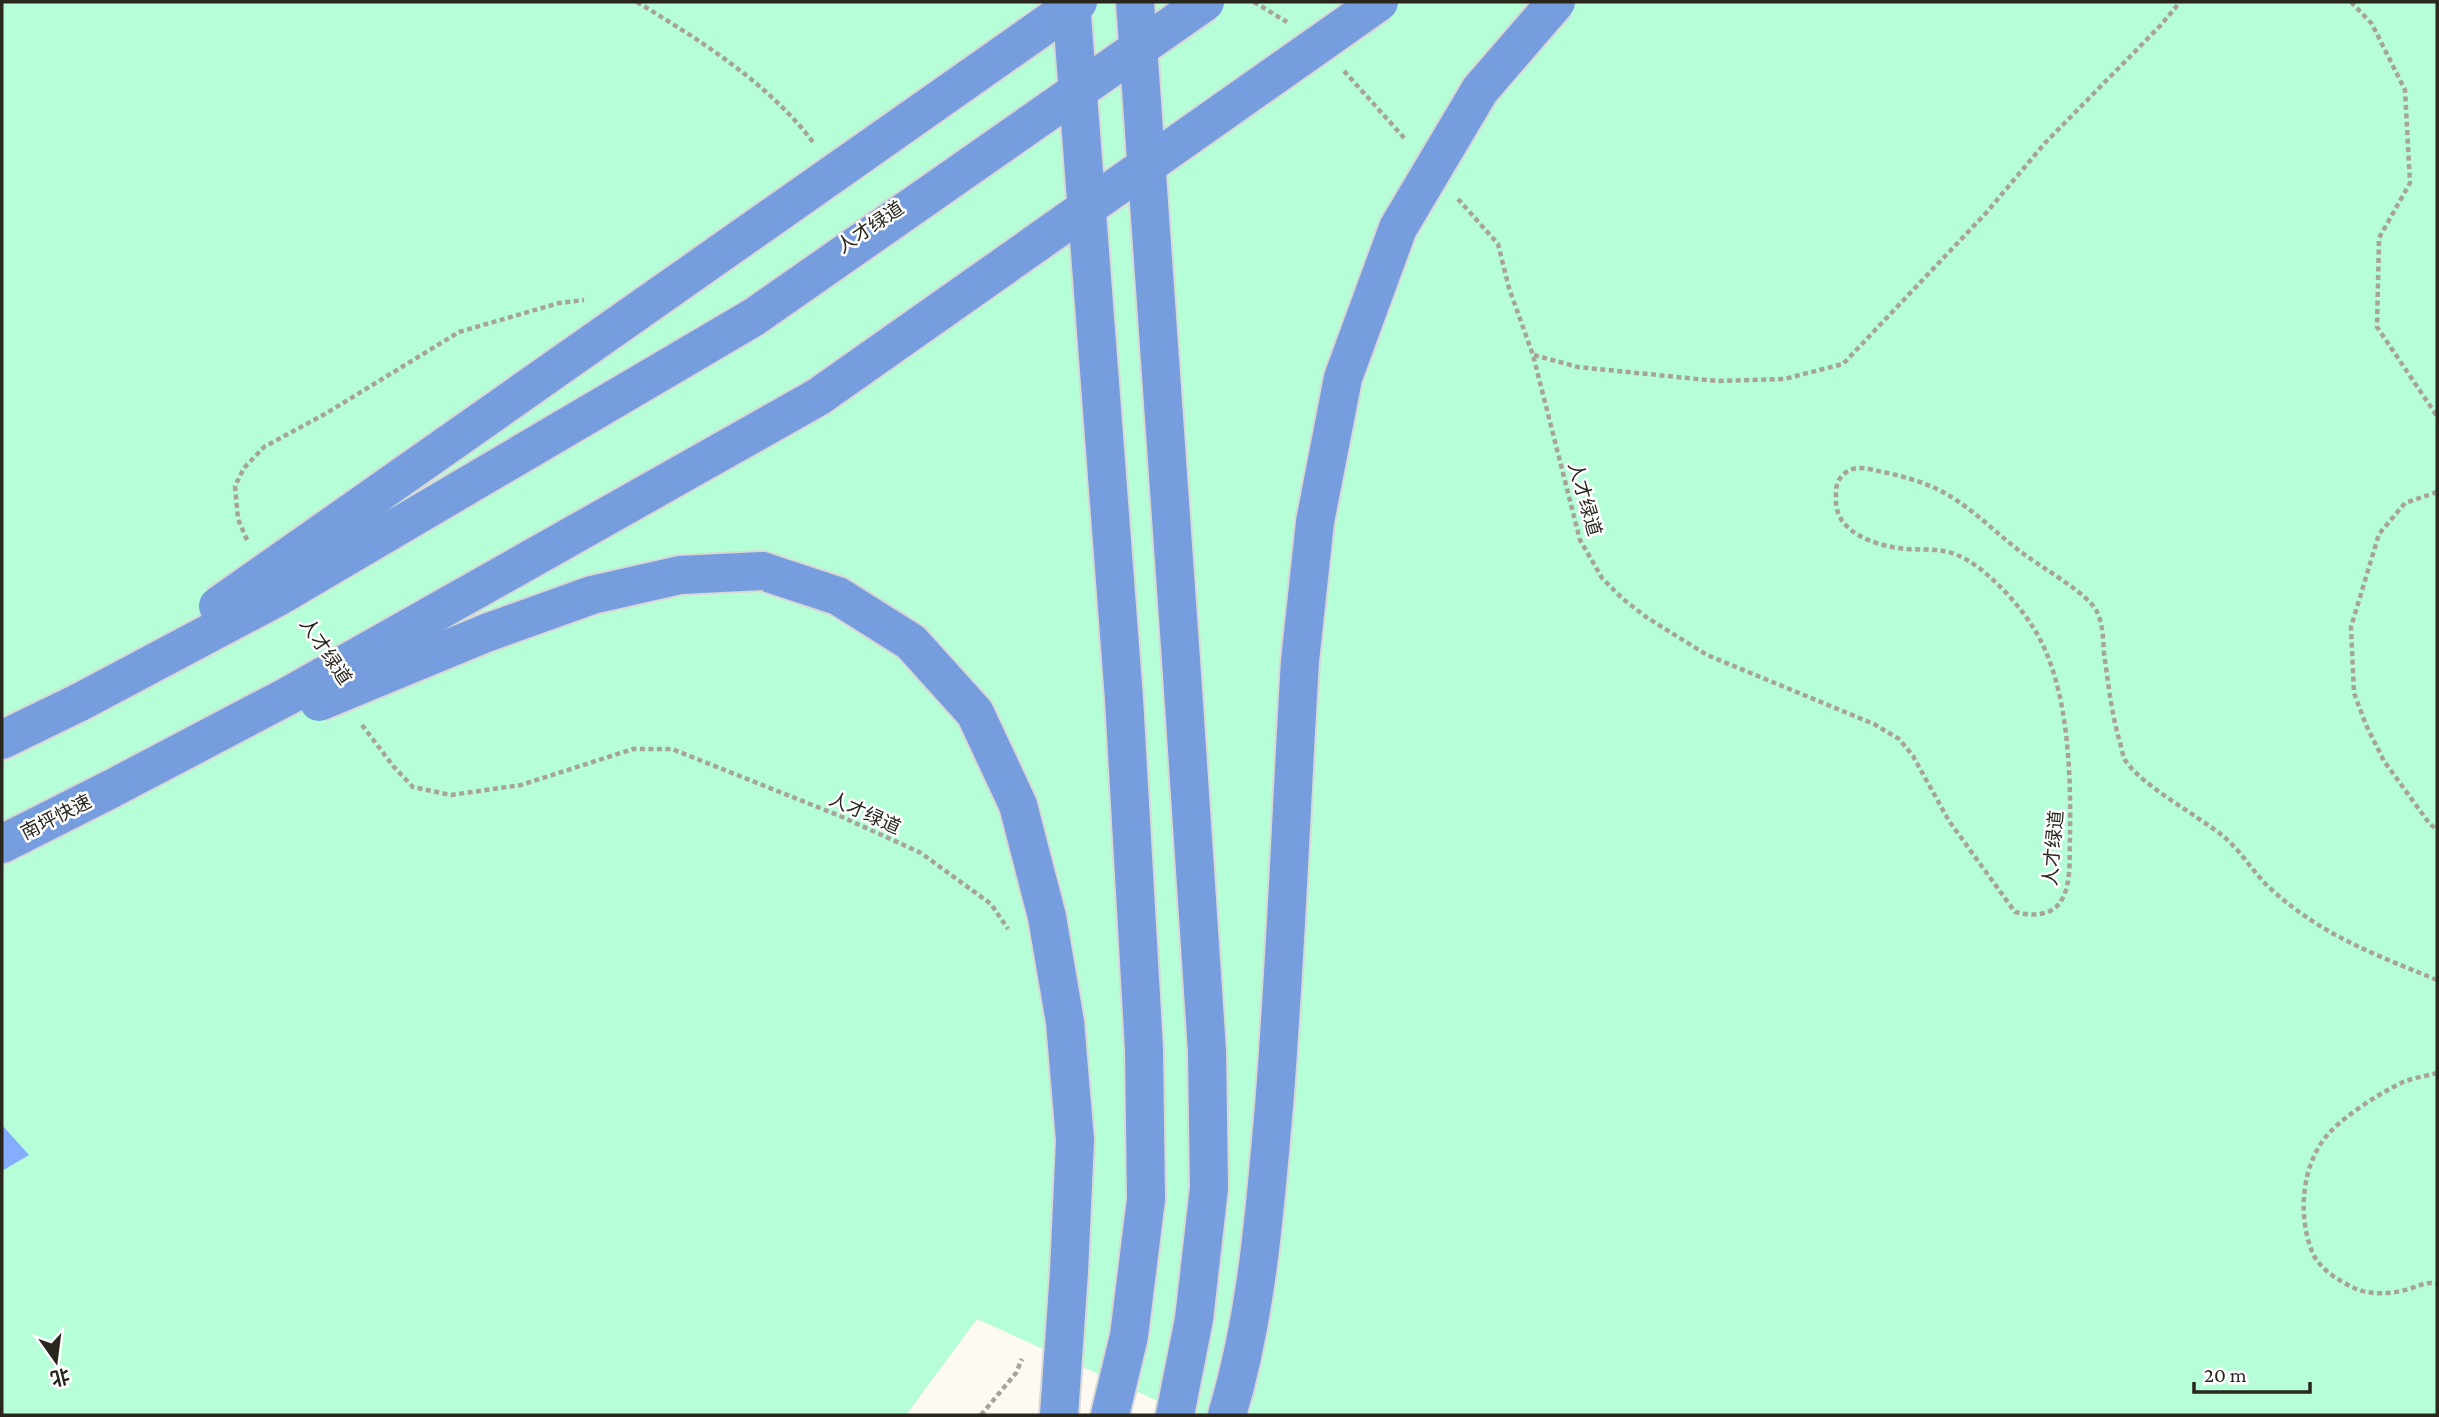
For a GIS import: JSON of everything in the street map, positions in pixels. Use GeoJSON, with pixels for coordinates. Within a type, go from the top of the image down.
{"type":"FeatureCollection","features":[{"type":"Feature","properties":{"kind":"highway"},"geometry":{"type":"LineString","coordinates":[[1071,2],[1124,699],[1144,1049],[1146,1199],[1129,1336],[1110,1415]]}},
{"type":"Feature","properties":{"kind":"highway"},"geometry":{"type":"LineString","coordinates":[[80,702],[1079,2]]}},
{"type":"Feature","properties":{"kind":"highway"},"geometry":{"type":"LineString","coordinates":[[1135,2],[1207,1051],[1209,1188],[1194,1319],[1175,1415]]}},
{"type":"Feature","properties":{"kind":"highway"},"geometry":{"type":"LineString","coordinates":[[2,740],[80,702],[276,598],[754,317],[1205,2]]}},
{"type":"Feature","properties":{"kind":"highway"},"geometry":{"type":"LineString","coordinates":[[111,789],[288,696],[818,397],[1379,2]]}},
{"type":"Feature","properties":{"kind":"highway"},"geometry":{"type":"LineString","coordinates":[[1227,1415],[1236,1384],[1263,1237],[1277,1066],[1300,661],[1315,522],[1343,378],[1398,228],[1480,90],[1556,2]]}},
{"type":"Feature","properties":{"kind":"highway"},"geometry":{"type":"LineString","coordinates":[[111,789],[486,633],[592,595],[680,575],[762,571],[838,596],[911,642],[975,713],[1018,806],[1047,917],[1065,1022],[1075,1140],[1059,1415]]}},
{"type":"Feature","properties":{"kind":"highway","name":"南坪快速"},"geometry":{"type":"LineString","coordinates":[[2,844],[111,789]]}},
{"type":"Feature","properties":{"kind":"path"},"geometry":{"type":"LineString","coordinates":[[637,2],[710,47],[795,118],[820,150]]}},
{"type":"Feature","properties":{"kind":"path"},"geometry":{"type":"LineString","coordinates":[[1254,2],[1296,28]]}},
{"type":"Feature","properties":{"kind":"path"},"geometry":{"type":"LineString","coordinates":[[1533,355],[1578,367],[1717,381],[1784,379],[1843,364],[1986,213],[2045,143],[2160,26],[2180,2]]}},
{"type":"Feature","properties":{"kind":"path"},"geometry":{"type":"LineString","coordinates":[[2351,2],[2372,24],[2405,90],[2410,183],[2379,238],[2378,327],[2437,416]]}},
{"type":"Feature","properties":{"kind":"path"},"geometry":{"type":"LineString","coordinates":[[1334,62],[1413,148]]}},
{"type":"Feature","properties":{"kind":"path","name":"人才绿道"},"geometry":{"type":"LineString","coordinates":[[1456,196],[1498,244],[1509,288],[1533,355],[1580,540],[1602,578],[1623,599],[1646,617],[1707,655],[1874,724],[1899,739],[1913,756],[1949,821],[2015,912],[2031,916],[2047,912],[2060,904],[2067,885],[2071,782],[2064,715],[2052,668],[2032,625],[2003,590],[1978,567],[1958,555],[1933,549],[1904,549],[1867,541],[1844,525],[1836,508],[1836,483],[1846,471],[1859,468],[1891,474],[1933,487],[1978,516],[2003,539],[2068,586],[2086,595],[2097,612],[2102,630],[2115,723],[2124,759],[2142,777],[2222,836],[2268,887],[2308,920],[2348,944],[2437,980]]}},
{"type":"Feature","properties":{"kind":"path"},"geometry":{"type":"LineString","coordinates":[[252,551],[238,519],[235,486],[244,468],[264,447],[325,414],[459,332],[559,303],[585,300]]}},
{"type":"Feature","properties":{"kind":"path"},"geometry":{"type":"LineString","coordinates":[[2437,492],[2405,503],[2379,534],[2351,627],[2351,658],[2354,693],[2384,761],[2429,824],[2437,830]]}},
{"type":"Feature","properties":{"kind":"path","name":"人才绿道"},"geometry":{"type":"LineString","coordinates":[[361,724],[413,787],[451,795],[521,785],[633,749],[672,749],[840,816],[921,853],[991,904],[1012,934]]}},
{"type":"Feature","properties":{"kind":"path"},"geometry":{"type":"LineString","coordinates":[[2437,1073],[2401,1083],[2365,1105],[2330,1133],[2309,1166],[2305,1196],[2306,1228],[2314,1256],[2328,1273],[2356,1289],[2379,1294],[2430,1282],[2437,1284]]}},
{"type":"Feature","properties":{"kind":"path"},"geometry":{"type":"LineString","coordinates":[[981,1415],[1016,1373],[1027,1350]]}},
{"type":"Feature","properties":{"kind":"green space"},"geometry":{"type":"Polygon","coordinates":[[[2,2],[2437,2],[2437,1415],[1189,1415],[977,1319],[906,1415],[2,1415],[2,1171],[28,1155],[2,1125],[2,2]]]}},
{"type":"Feature","properties":{"kind":"water"},"geometry":{"type":"Polygon","coordinates":[[[2,1125],[29,1155],[2,1171],[2,1125]]]}}]}
